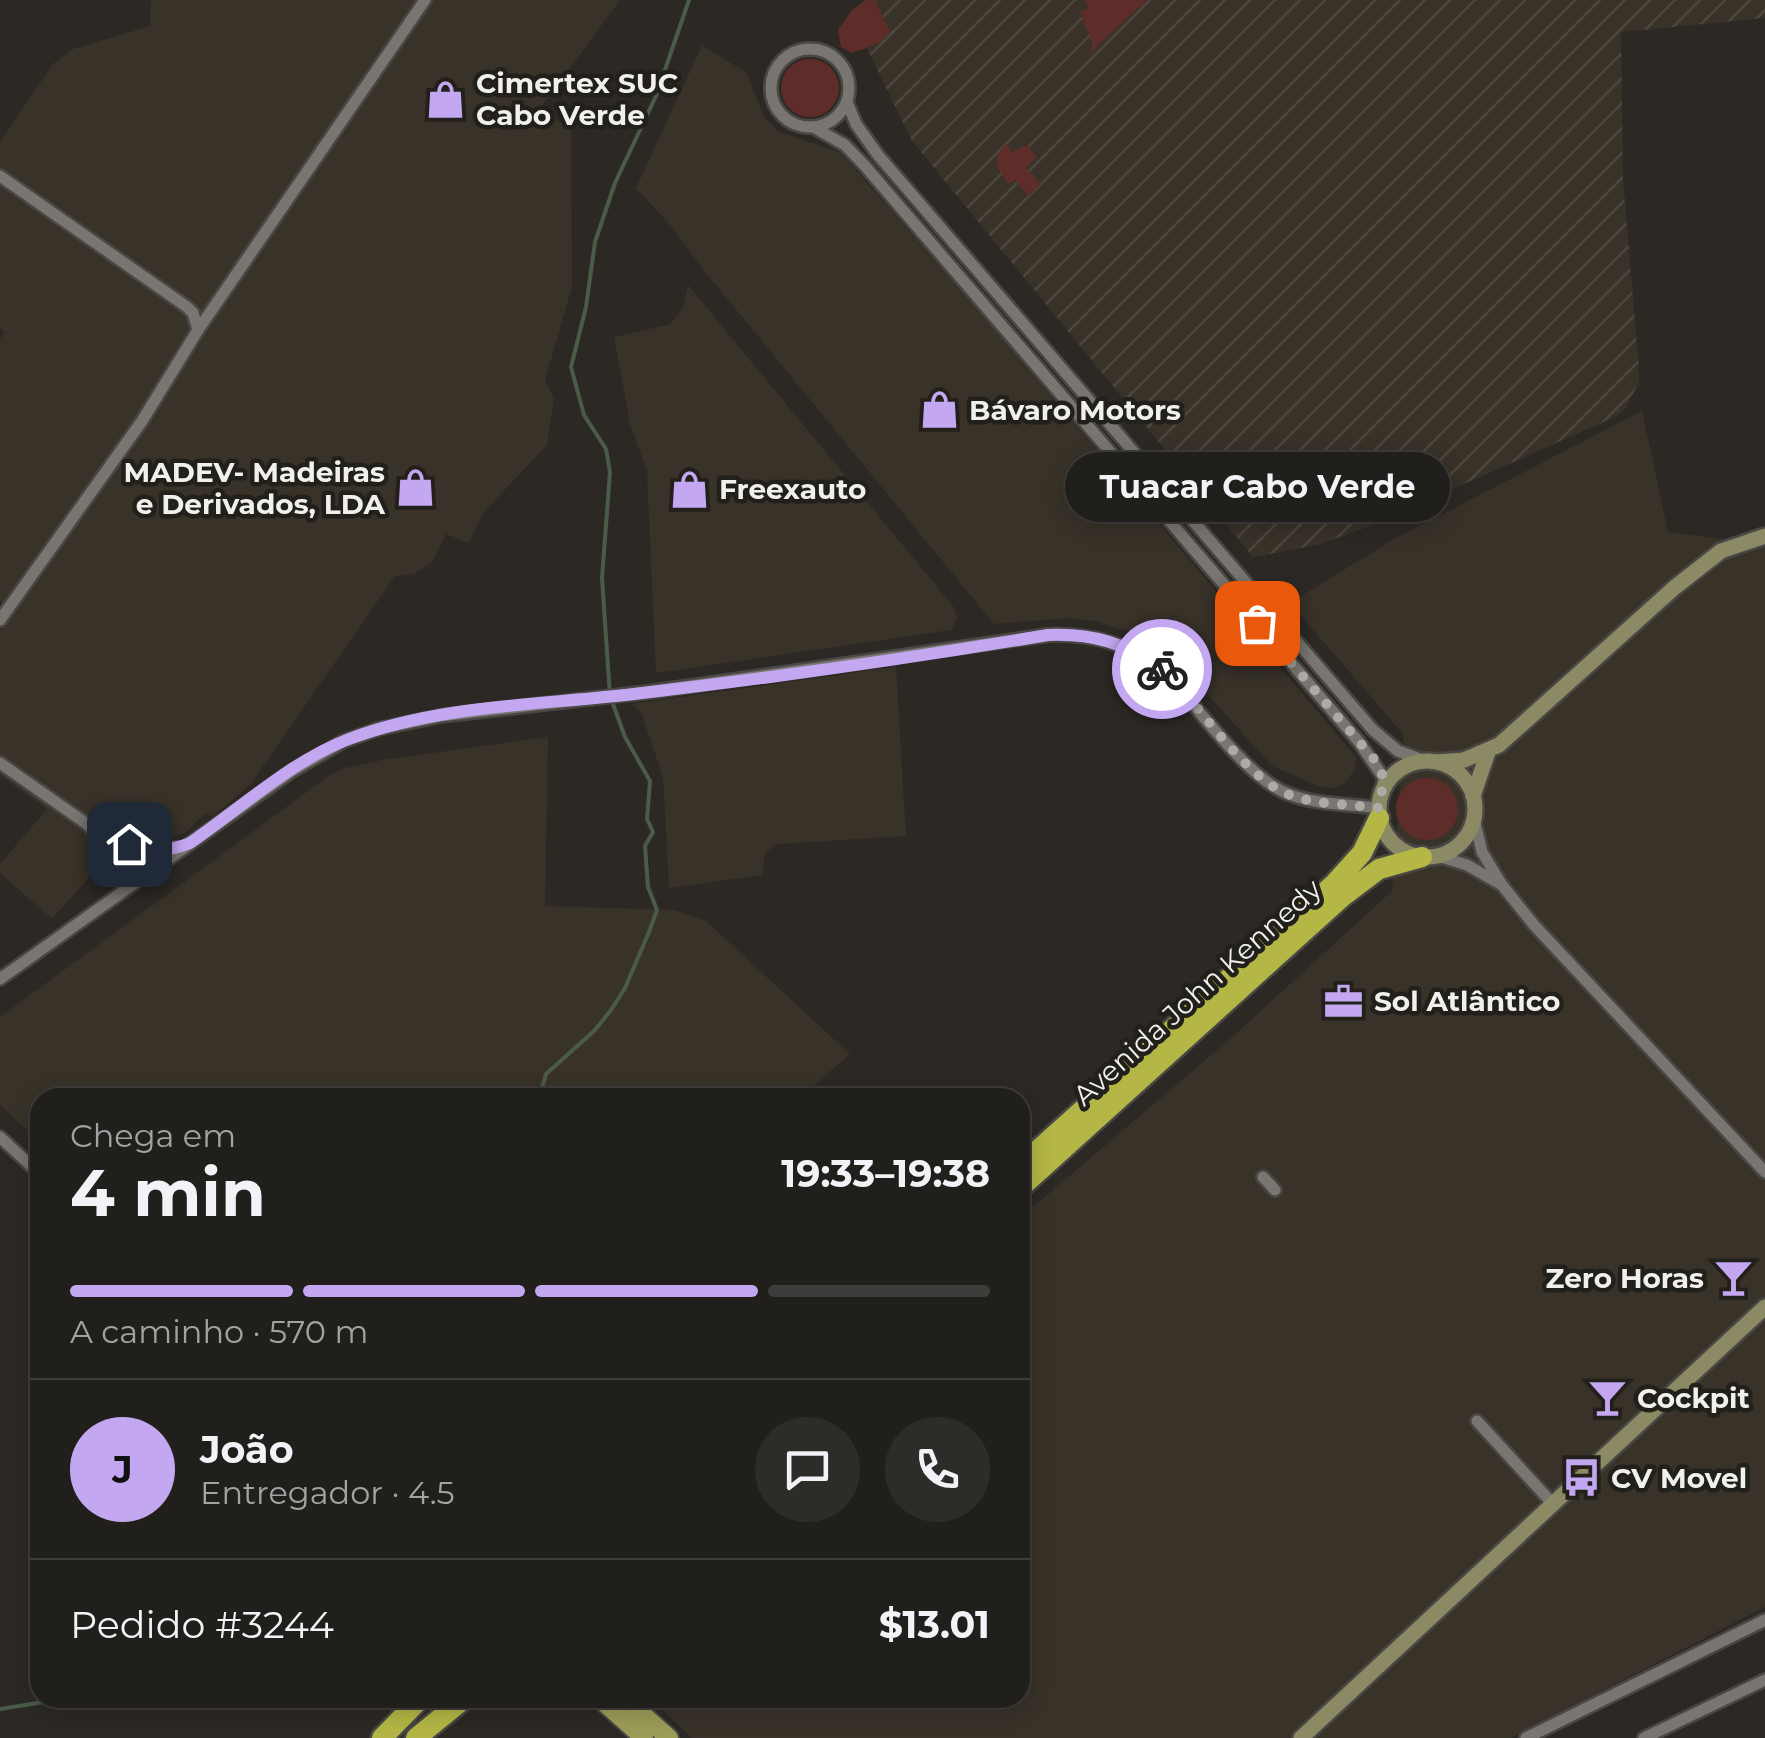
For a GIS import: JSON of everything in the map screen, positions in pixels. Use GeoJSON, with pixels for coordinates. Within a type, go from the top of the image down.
{"type":"FeatureCollection","features":[{"type":"Feature","properties":{"kind":"highway","name":"Avenida John Kennedy"},"geometry":{"type":"LineString","coordinates":[[1030,1157],[1334,884],[1362,853],[1380,807]]}},
{"type":"Feature","properties":{"kind":"highway","name":"Avenida John Kennedy"},"geometry":{"type":"LineString","coordinates":[[1030,1179],[1342,897],[1379,869],[1430,857]]}},
{"type":"Feature","properties":{"kind":"highway"},"geometry":{"type":"LineString","coordinates":[[382,1738],[411,1708]]}},
{"type":"Feature","properties":{"kind":"highway"},"geometry":{"type":"LineString","coordinates":[[416,1738],[453,1708]]}},
{"type":"Feature","properties":{"kind":"main road"},"geometry":{"type":"LineString","coordinates":[[610,1708],[644,1738]]}},
{"type":"Feature","properties":{"kind":"main road"},"geometry":{"type":"LineString","coordinates":[[635,1708],[669,1738]]}},
{"type":"Feature","properties":{"kind":"street"},"geometry":{"type":"LineString","coordinates":[[0,620],[4,604],[142,421],[198,330],[426,0]]}},
{"type":"Feature","properties":{"kind":"street"},"geometry":{"type":"LineString","coordinates":[[1473,796],[1460,774],[1398,751],[1373,730],[878,155],[856,124],[848,102],[850,83],[846,72],[830,54],[806,49],[784,59],[772,80],[774,104],[791,123],[815,128],[845,145],[865,166],[1374,759],[1384,778],[1380,807],[1394,845],[1467,865],[1502,885]]}},
{"type":"Feature","properties":{"kind":"street"},"geometry":{"type":"LineString","coordinates":[[815,128],[836,118],[848,102]]}},
{"type":"Feature","properties":{"kind":"street"},"geometry":{"type":"LineString","coordinates":[[0,176],[187,306],[194,313],[198,330]]}},
{"type":"Feature","properties":{"kind":"street"},"geometry":{"type":"LineString","coordinates":[[1380,807],[1397,771],[1488,752],[1721,551],[1765,536]]}},
{"type":"Feature","properties":{"kind":"street"},"geometry":{"type":"LineString","coordinates":[[0,979],[279,780],[344,741],[378,729],[440,716],[624,695],[1048,635],[1092,636],[1130,649],[1165,671],[1255,772],[1274,787],[1315,801],[1380,807]]}},
{"type":"Feature","properties":{"kind":"street"},"geometry":{"type":"LineString","coordinates":[[1488,752],[1473,796],[1474,819],[1482,852],[1502,885],[1534,925],[1765,1172]]}},
{"type":"Feature","properties":{"kind":"street"},"geometry":{"type":"LineString","coordinates":[[0,763],[87,824],[144,849],[167,850],[190,843]]}},
{"type":"Feature","properties":{"kind":"street"},"geometry":{"type":"LineString","coordinates":[[1430,857],[1462,843],[1474,819]]}},
{"type":"Feature","properties":{"kind":"street"},"geometry":{"type":"LineString","coordinates":[[87,824],[138,879]]}},
{"type":"Feature","properties":{"kind":"street"},"geometry":{"type":"LineString","coordinates":[[0,1137],[30,1165]]}},
{"type":"Feature","properties":{"kind":"street"},"geometry":{"type":"LineString","coordinates":[[1262,1177],[1275,1190]]}},
{"type":"Feature","properties":{"kind":"street"},"geometry":{"type":"LineString","coordinates":[[1301,1738],[1765,1307]]}},
{"type":"Feature","properties":{"kind":"street"},"geometry":{"type":"LineString","coordinates":[[1477,1422],[1553,1504]]}},
{"type":"Feature","properties":{"kind":"street"},"geometry":{"type":"LineString","coordinates":[[1526,1738],[1765,1620]]}},
{"type":"Feature","properties":{"kind":"street"},"geometry":{"type":"LineString","coordinates":[[1644,1738],[1765,1680]]}},
{"type":"Feature","properties":{"kind":"shaded area"},"geometry":{"type":"Polygon","coordinates":[[[151,0],[620,0],[539,110],[571,128],[572,287],[545,380],[554,399],[547,445],[483,513],[469,543],[446,534],[432,562],[414,574],[395,576],[250,785],[212,817],[205,813],[186,832],[102,863],[52,919],[0,873],[0,864],[47,809],[0,775],[0,631],[12,612],[0,601],[0,339],[5,332],[0,328],[0,142],[53,64],[73,49],[150,26],[151,0]]]}},
{"type":"Feature","properties":{"kind":"shaded area"},"geometry":{"type":"Polygon","coordinates":[[[864,0],[1765,0],[1765,18],[1621,32],[1623,181],[1639,368],[1639,382],[1626,408],[1615,417],[1362,529],[1318,545],[1253,557],[912,141],[850,14],[864,0]]]}},
{"type":"Feature","properties":{"kind":"shaded area"},"geometry":{"type":"Polygon","coordinates":[[[866,0],[875,0],[890,32],[879,43],[852,53],[841,47],[838,30],[852,10],[866,0]]]}},
{"type":"Feature","properties":{"kind":"shaded area"},"geometry":{"type":"Polygon","coordinates":[[[1085,0],[1147,0],[1091,56],[1092,43],[1080,12],[1088,8],[1085,0]]]}},
{"type":"Feature","properties":{"kind":"shaded area"},"geometry":{"type":"Polygon","coordinates":[[[702,45],[747,73],[764,117],[779,132],[840,152],[976,307],[1356,757],[1355,769],[1345,783],[1333,788],[1319,786],[1272,766],[1172,655],[1137,634],[1070,618],[994,624],[672,227],[636,188],[702,45]]]}},
{"type":"Feature","properties":{"kind":"shaded area"},"geometry":{"type":"Polygon","coordinates":[[[810,59],[830,68],[839,88],[830,108],[810,117],[790,108],[781,88],[790,68],[810,59]]]}},
{"type":"Feature","properties":{"kind":"shaded area"},"geometry":{"type":"Polygon","coordinates":[[[1007,143],[1011,152],[1027,145],[1037,157],[1026,168],[1041,184],[1029,196],[1015,180],[1009,184],[998,169],[997,158],[1007,143]]]}},
{"type":"Feature","properties":{"kind":"shaded area"},"geometry":{"type":"Polygon","coordinates":[[[688,285],[953,606],[957,619],[951,630],[656,673],[647,471],[630,424],[614,337],[671,324],[683,307],[688,285]]]}},
{"type":"Feature","properties":{"kind":"shaded area"},"geometry":{"type":"Polygon","coordinates":[[[1642,411],[1668,532],[1765,545],[1765,1607],[1511,1738],[692,1738],[660,1708],[1030,1708],[1030,1209],[1230,1039],[1392,891],[1404,735],[1290,603],[1396,538],[1642,411]]]}},
{"type":"Feature","properties":{"kind":"shaded area"},"geometry":{"type":"Polygon","coordinates":[[[896,667],[906,836],[779,844],[765,852],[762,875],[669,888],[663,777],[641,712],[631,704],[896,667]]]}},
{"type":"Feature","properties":{"kind":"shaded area"},"geometry":{"type":"Polygon","coordinates":[[[548,737],[545,906],[674,910],[706,921],[850,1054],[811,1088],[30,1088],[30,1133],[0,1105],[0,1017],[330,775],[382,760],[548,737]]]}},
{"type":"Feature","properties":{"kind":"shaded area"},"geometry":{"type":"Polygon","coordinates":[[[1427,778],[1449,787],[1458,809],[1449,831],[1427,840],[1405,831],[1396,809],[1405,787],[1427,778]]]}},
{"type":"Feature","properties":{"kind":"waterway"},"geometry":{"type":"LineString","coordinates":[[542,1088],[546,1074],[595,1030],[611,1010],[625,988],[657,910],[648,887],[645,846],[653,832],[647,819],[650,781],[625,737],[610,696],[602,578],[610,472],[606,449],[584,415],[571,367],[586,307],[595,242],[615,183],[656,96],[689,0]]}},
{"type":"Feature","properties":{"kind":"waterway"},"geometry":{"type":"LineString","coordinates":[[0,1709],[30,1704]]}},
{"type":"Feature","properties":{"kind":"way so far"},"geometry":{"type":"LineString","coordinates":[[1162,669],[1255,772],[1274,787],[1315,801],[1379,808],[1384,778],[1374,759],[1257,623]]}},
{"type":"Feature","properties":{"kind":"place","name":"Cimertex SUC Cabo Verde"},"geometry":{"type":"Point","coordinates":[446,99]}},
{"type":"Feature","properties":{"kind":"place","name":"Bávaro Motors"},"geometry":{"type":"Point","coordinates":[939,410]}},
{"type":"Feature","properties":{"kind":"place","name":"MADEV- Madeiras e Derivados, LDA"},"geometry":{"type":"Point","coordinates":[415,488]}},
{"type":"Feature","properties":{"kind":"place","name":"Freexauto"},"geometry":{"type":"Point","coordinates":[689,489]}},
{"type":"Feature","properties":{"kind":"place","name":"Tuacar Cabo Verde"},"geometry":{"type":"Point","coordinates":[1257,623]}},
{"type":"Feature","properties":{"kind":"place","name":"Sol Atlântico"},"geometry":{"type":"Point","coordinates":[1344,1001]}},
{"type":"Feature","properties":{"kind":"place","name":"Zero Horas"},"geometry":{"type":"Point","coordinates":[1734,1278]}},
{"type":"Feature","properties":{"kind":"place","name":"Cockpit"},"geometry":{"type":"Point","coordinates":[1607,1398]}},
{"type":"Feature","properties":{"kind":"place","name":"CV Movel"},"geometry":{"type":"Point","coordinates":[1581,1478]}},
{"type":"Feature","properties":{"kind":"route"},"geometry":{"type":"LineString","coordinates":[[129,844],[158,851],[190,843],[266,788],[344,741],[378,729],[440,716],[648,692],[1048,635],[1092,636],[1130,649],[1162,669]]}}]}
